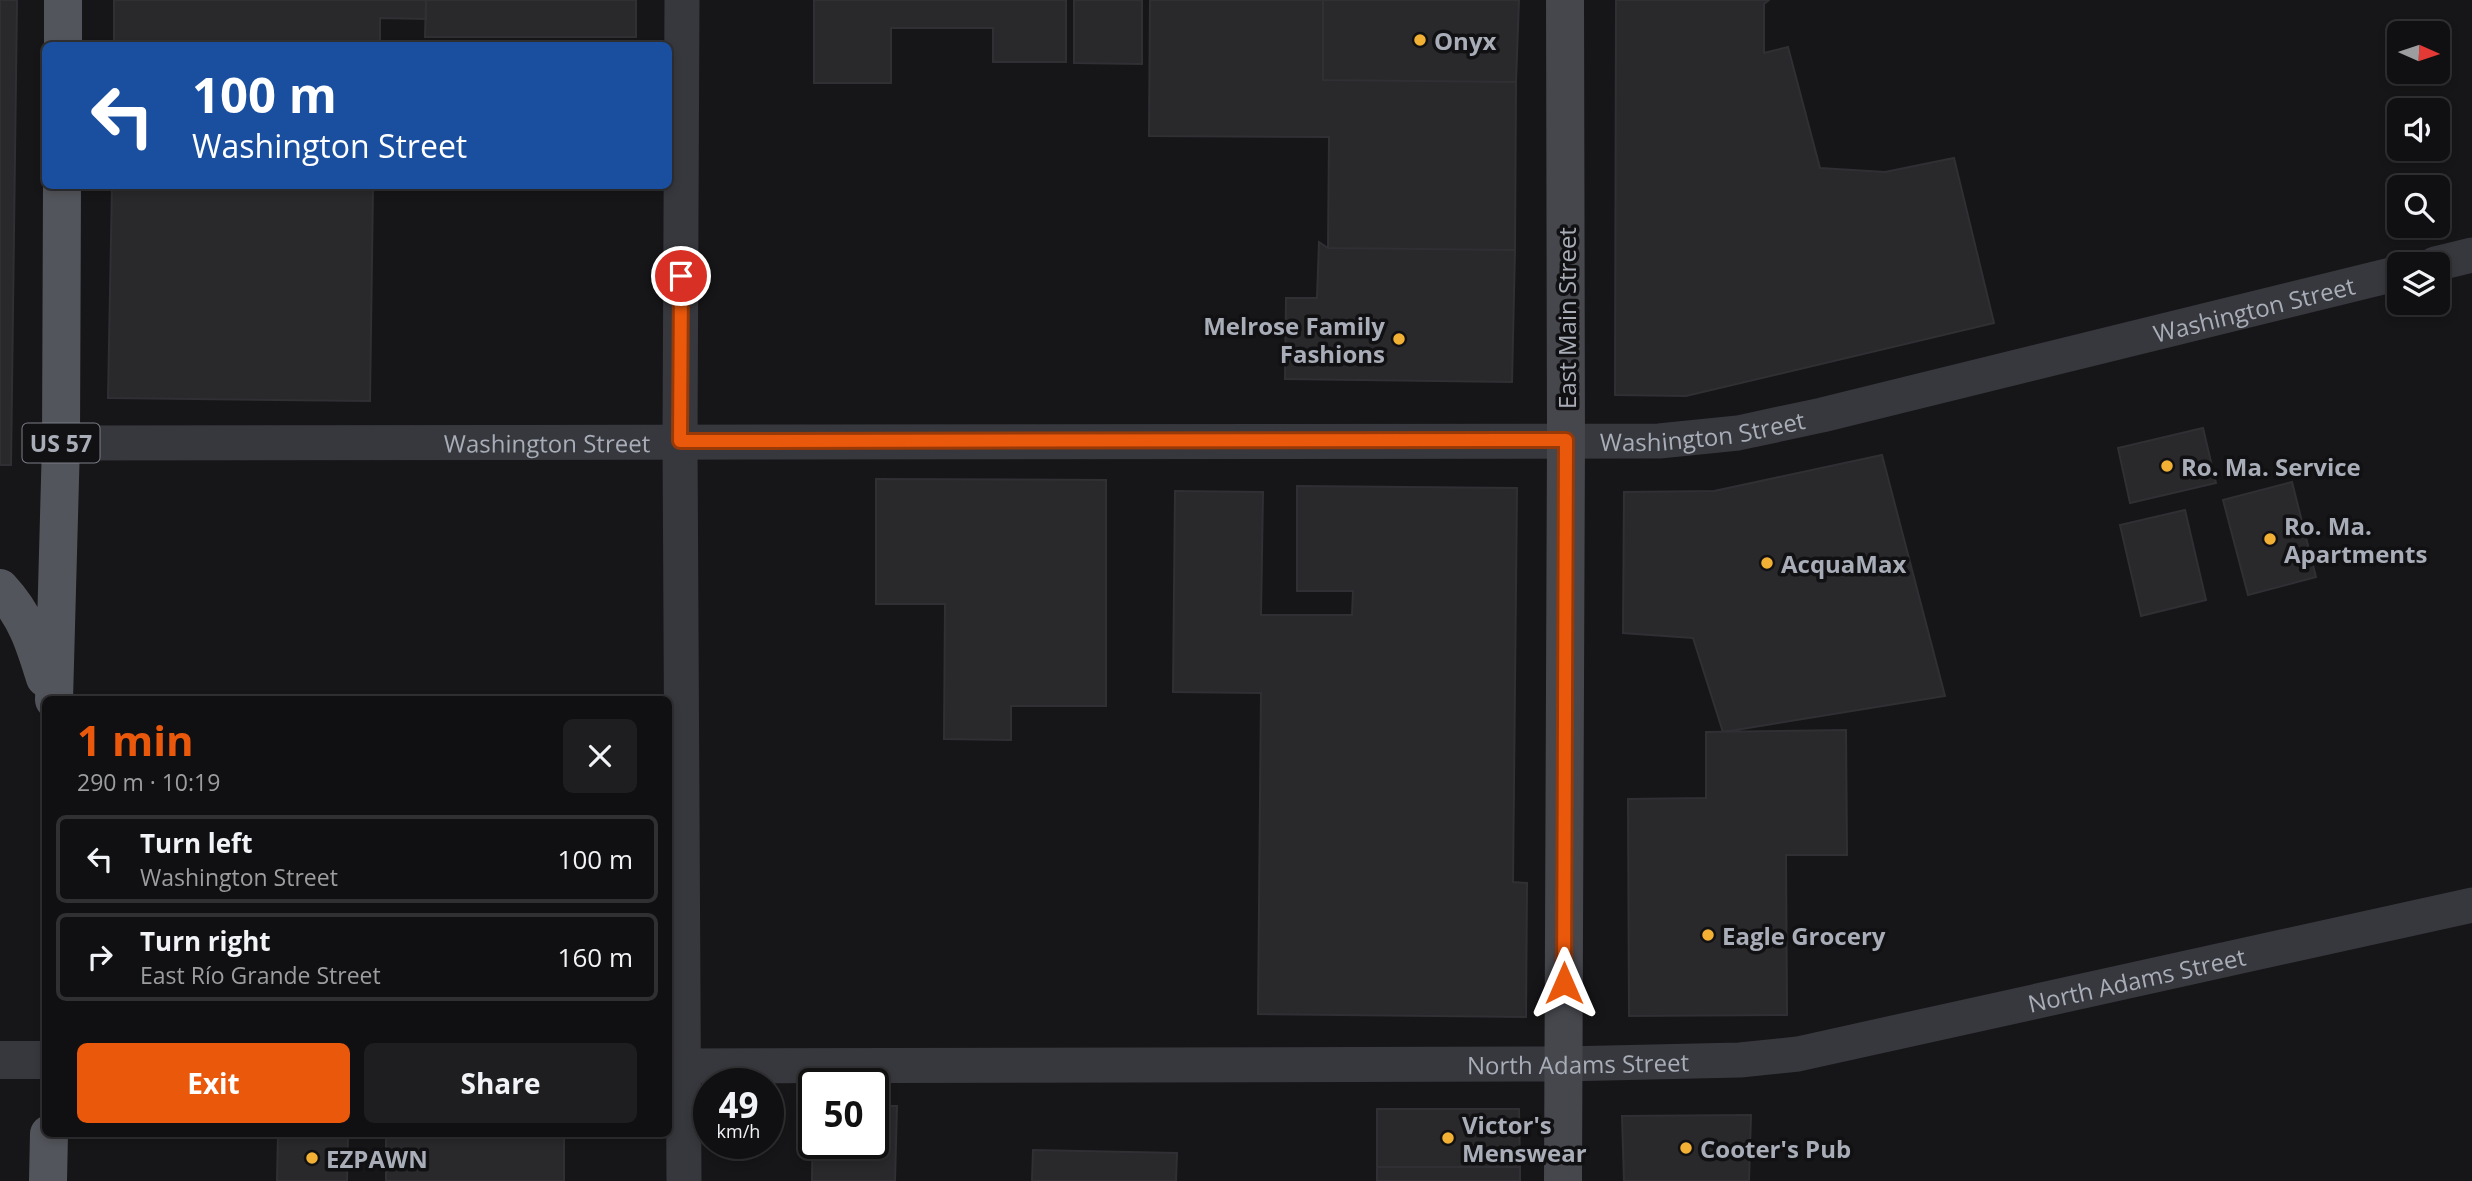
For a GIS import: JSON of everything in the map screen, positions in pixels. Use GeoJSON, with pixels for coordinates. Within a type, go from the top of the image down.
{"type":"FeatureCollection","features":[{"type":"Feature","properties":{"kind":"main road"},"geometry":{"type":"LineString","coordinates":[[63,0],[63,42]]}},
{"type":"Feature","properties":{"kind":"main road","name":"East Main Street"},"geometry":{"type":"LineString","coordinates":[[1563,1181],[1565,0]]}},
{"type":"Feature","properties":{"kind":"main road","name":"US 57"},"geometry":{"type":"LineString","coordinates":[[53,696],[61,443],[62,189]]}},
{"type":"Feature","properties":{"kind":"main road","name":"US 57"},"geometry":{"type":"LineString","coordinates":[[0,588],[24,617],[52,696]]}},
{"type":"Feature","properties":{"kind":"main road"},"geometry":{"type":"LineString","coordinates":[[48,1181],[49,1137]]}},
{"type":"Feature","properties":{"kind":"street"},"geometry":{"type":"LineString","coordinates":[[682,0],[676,1066],[684,1181]]}},
{"type":"Feature","properties":{"kind":"street"},"geometry":{"type":"LineString","coordinates":[[2450,260],[2472,255]]}},
{"type":"Feature","properties":{"kind":"street","name":"Washington Street"},"geometry":{"type":"LineString","coordinates":[[61,443],[1659,441],[1738,433],[1822,415],[2387,276]]}},
{"type":"Feature","properties":{"kind":"street","name":"North Adams Street"},"geometry":{"type":"LineString","coordinates":[[676,1066],[1563,1064],[1740,1060],[1798,1054],[2472,905]]}},
{"type":"Feature","properties":{"kind":"street"},"geometry":{"type":"LineString","coordinates":[[0,1060],[42,1060]]}},
{"type":"Feature","properties":{"kind":"building"},"geometry":{"type":"Polygon","coordinates":[[[0,0],[17,0],[11,465],[0,465],[0,0]]]}},
{"type":"Feature","properties":{"kind":"building"},"geometry":{"type":"Polygon","coordinates":[[[114,0],[426,0],[426,19],[380,18],[380,42],[114,42],[114,0]]]}},
{"type":"Feature","properties":{"kind":"building"},"geometry":{"type":"Polygon","coordinates":[[[426,0],[636,0],[636,37],[425,37],[426,0]]]}},
{"type":"Feature","properties":{"kind":"building"},"geometry":{"type":"Polygon","coordinates":[[[814,0],[1066,0],[1066,62],[993,62],[993,28],[891,28],[891,83],[814,83],[814,0]]]}},
{"type":"Feature","properties":{"kind":"building"},"geometry":{"type":"Polygon","coordinates":[[[1074,0],[1142,0],[1142,64],[1074,63],[1074,0]]]}},
{"type":"Feature","properties":{"kind":"building"},"geometry":{"type":"Polygon","coordinates":[[[1150,0],[1323,0],[1323,80],[1516,82],[1515,250],[1328,248],[1329,137],[1149,136],[1150,0]]]}},
{"type":"Feature","properties":{"kind":"building","name":"Onyx"},"geometry":{"type":"Polygon","coordinates":[[[1323,0],[1519,0],[1516,82],[1323,80],[1323,0]]]}},
{"type":"Feature","properties":{"kind":"building"},"geometry":{"type":"Polygon","coordinates":[[[1616,0],[1769,0],[1764,4],[1764,53],[1788,47],[1820,168],[1885,172],[1954,158],[1994,323],[1686,396],[1615,395],[1616,0]]]}},
{"type":"Feature","properties":{"kind":"building"},"geometry":{"type":"Polygon","coordinates":[[[112,189],[373,189],[370,401],[108,398],[112,189]]]}},
{"type":"Feature","properties":{"kind":"building"},"geometry":{"type":"Polygon","coordinates":[[[564,189],[628,189],[628,190],[564,189]]]}},
{"type":"Feature","properties":{"kind":"building","name":"Melrose Family Fashions"},"geometry":{"type":"Polygon","coordinates":[[[1319,242],[1328,248],[1515,250],[1512,382],[1285,379],[1286,298],[1317,298],[1319,242]]]}},
{"type":"Feature","properties":{"kind":"building","name":"Ro. Ma. Service"},"geometry":{"type":"Polygon","coordinates":[[[2203,428],[2216,483],[2130,503],[2118,448],[2203,428]]]}},
{"type":"Feature","properties":{"kind":"building","name":"AcquaMax"},"geometry":{"type":"Polygon","coordinates":[[[1882,455],[1945,696],[1723,732],[1693,638],[1623,633],[1624,492],[1714,491],[1882,455]]]}},
{"type":"Feature","properties":{"kind":"building"},"geometry":{"type":"Polygon","coordinates":[[[876,479],[1106,480],[1106,706],[1011,706],[1011,740],[944,739],[945,604],[876,604],[876,479]]]}},
{"type":"Feature","properties":{"kind":"building","name":"Ro. Ma. Apartments"},"geometry":{"type":"Polygon","coordinates":[[[2292,482],[2316,577],[2248,595],[2223,500],[2292,482]]]}},
{"type":"Feature","properties":{"kind":"building"},"geometry":{"type":"Polygon","coordinates":[[[1297,486],[1517,488],[1513,882],[1527,883],[1526,1017],[1258,1014],[1261,693],[1173,692],[1175,491],[1263,492],[1261,615],[1352,615],[1353,591],[1297,591],[1297,486]]]}},
{"type":"Feature","properties":{"kind":"building"},"geometry":{"type":"Polygon","coordinates":[[[2185,510],[2206,600],[2141,616],[2120,525],[2185,510]]]}},
{"type":"Feature","properties":{"kind":"building","name":"Eagle Grocery"},"geometry":{"type":"Polygon","coordinates":[[[1846,730],[1847,855],[1786,855],[1787,1015],[1629,1016],[1628,799],[1706,798],[1706,732],[1846,730]]]}},
{"type":"Feature","properties":{"kind":"building"},"geometry":{"type":"Polygon","coordinates":[[[889,1106],[897,1106],[895,1181],[812,1181],[812,1159],[889,1159],[889,1106]]]}},
{"type":"Feature","properties":{"kind":"building","name":"Victor's Menswear"},"geometry":{"type":"Polygon","coordinates":[[[1377,1109],[1519,1109],[1520,1167],[1377,1167],[1377,1109]]]}},
{"type":"Feature","properties":{"kind":"building","name":"Cooter's Pub"},"geometry":{"type":"Polygon","coordinates":[[[1751,1115],[1749,1181],[1624,1181],[1622,1116],[1751,1115]]]}},
{"type":"Feature","properties":{"kind":"building","name":"EZPAWN"},"geometry":{"type":"Polygon","coordinates":[[[278,1137],[348,1137],[347,1181],[277,1181],[278,1137]]]}},
{"type":"Feature","properties":{"kind":"building"},"geometry":{"type":"Polygon","coordinates":[[[386,1137],[564,1137],[564,1181],[386,1181],[386,1137]]]}},
{"type":"Feature","properties":{"kind":"building"},"geometry":{"type":"Polygon","coordinates":[[[1033,1150],[1177,1153],[1176,1181],[1032,1181],[1033,1150]]]}},
{"type":"Feature","properties":{"kind":"building"},"geometry":{"type":"Polygon","coordinates":[[[1377,1167],[1520,1167],[1520,1181],[1377,1181],[1377,1167]]]}},
{"type":"Feature","properties":{"kind":"place","name":"Onyx"},"geometry":{"type":"Point","coordinates":[1420,40]}},
{"type":"Feature","properties":{"kind":"place","name":"Melrose Family Fashions"},"geometry":{"type":"Point","coordinates":[1399,339]}},
{"type":"Feature","properties":{"kind":"place","name":"Ro. Ma. Service"},"geometry":{"type":"Point","coordinates":[2167,466]}},
{"type":"Feature","properties":{"kind":"place","name":"Ro. Ma. Apartments"},"geometry":{"type":"Point","coordinates":[2270,539]}},
{"type":"Feature","properties":{"kind":"place","name":"AcquaMax"},"geometry":{"type":"Point","coordinates":[1767,563]}},
{"type":"Feature","properties":{"kind":"place","name":"Eagle Grocery"},"geometry":{"type":"Point","coordinates":[1708,935]}},
{"type":"Feature","properties":{"kind":"place","name":"Victor's Menswear"},"geometry":{"type":"Point","coordinates":[1448,1138]}},
{"type":"Feature","properties":{"kind":"place","name":"Cooter's Pub"},"geometry":{"type":"Point","coordinates":[1686,1148]}},
{"type":"Feature","properties":{"kind":"place","name":"EZPAWN"},"geometry":{"type":"Point","coordinates":[312,1158]}},
{"type":"Feature","properties":{"kind":"route"},"geometry":{"type":"LineString","coordinates":[[681,276],[680,441],[1566,440],[1564,983]]}}]}
